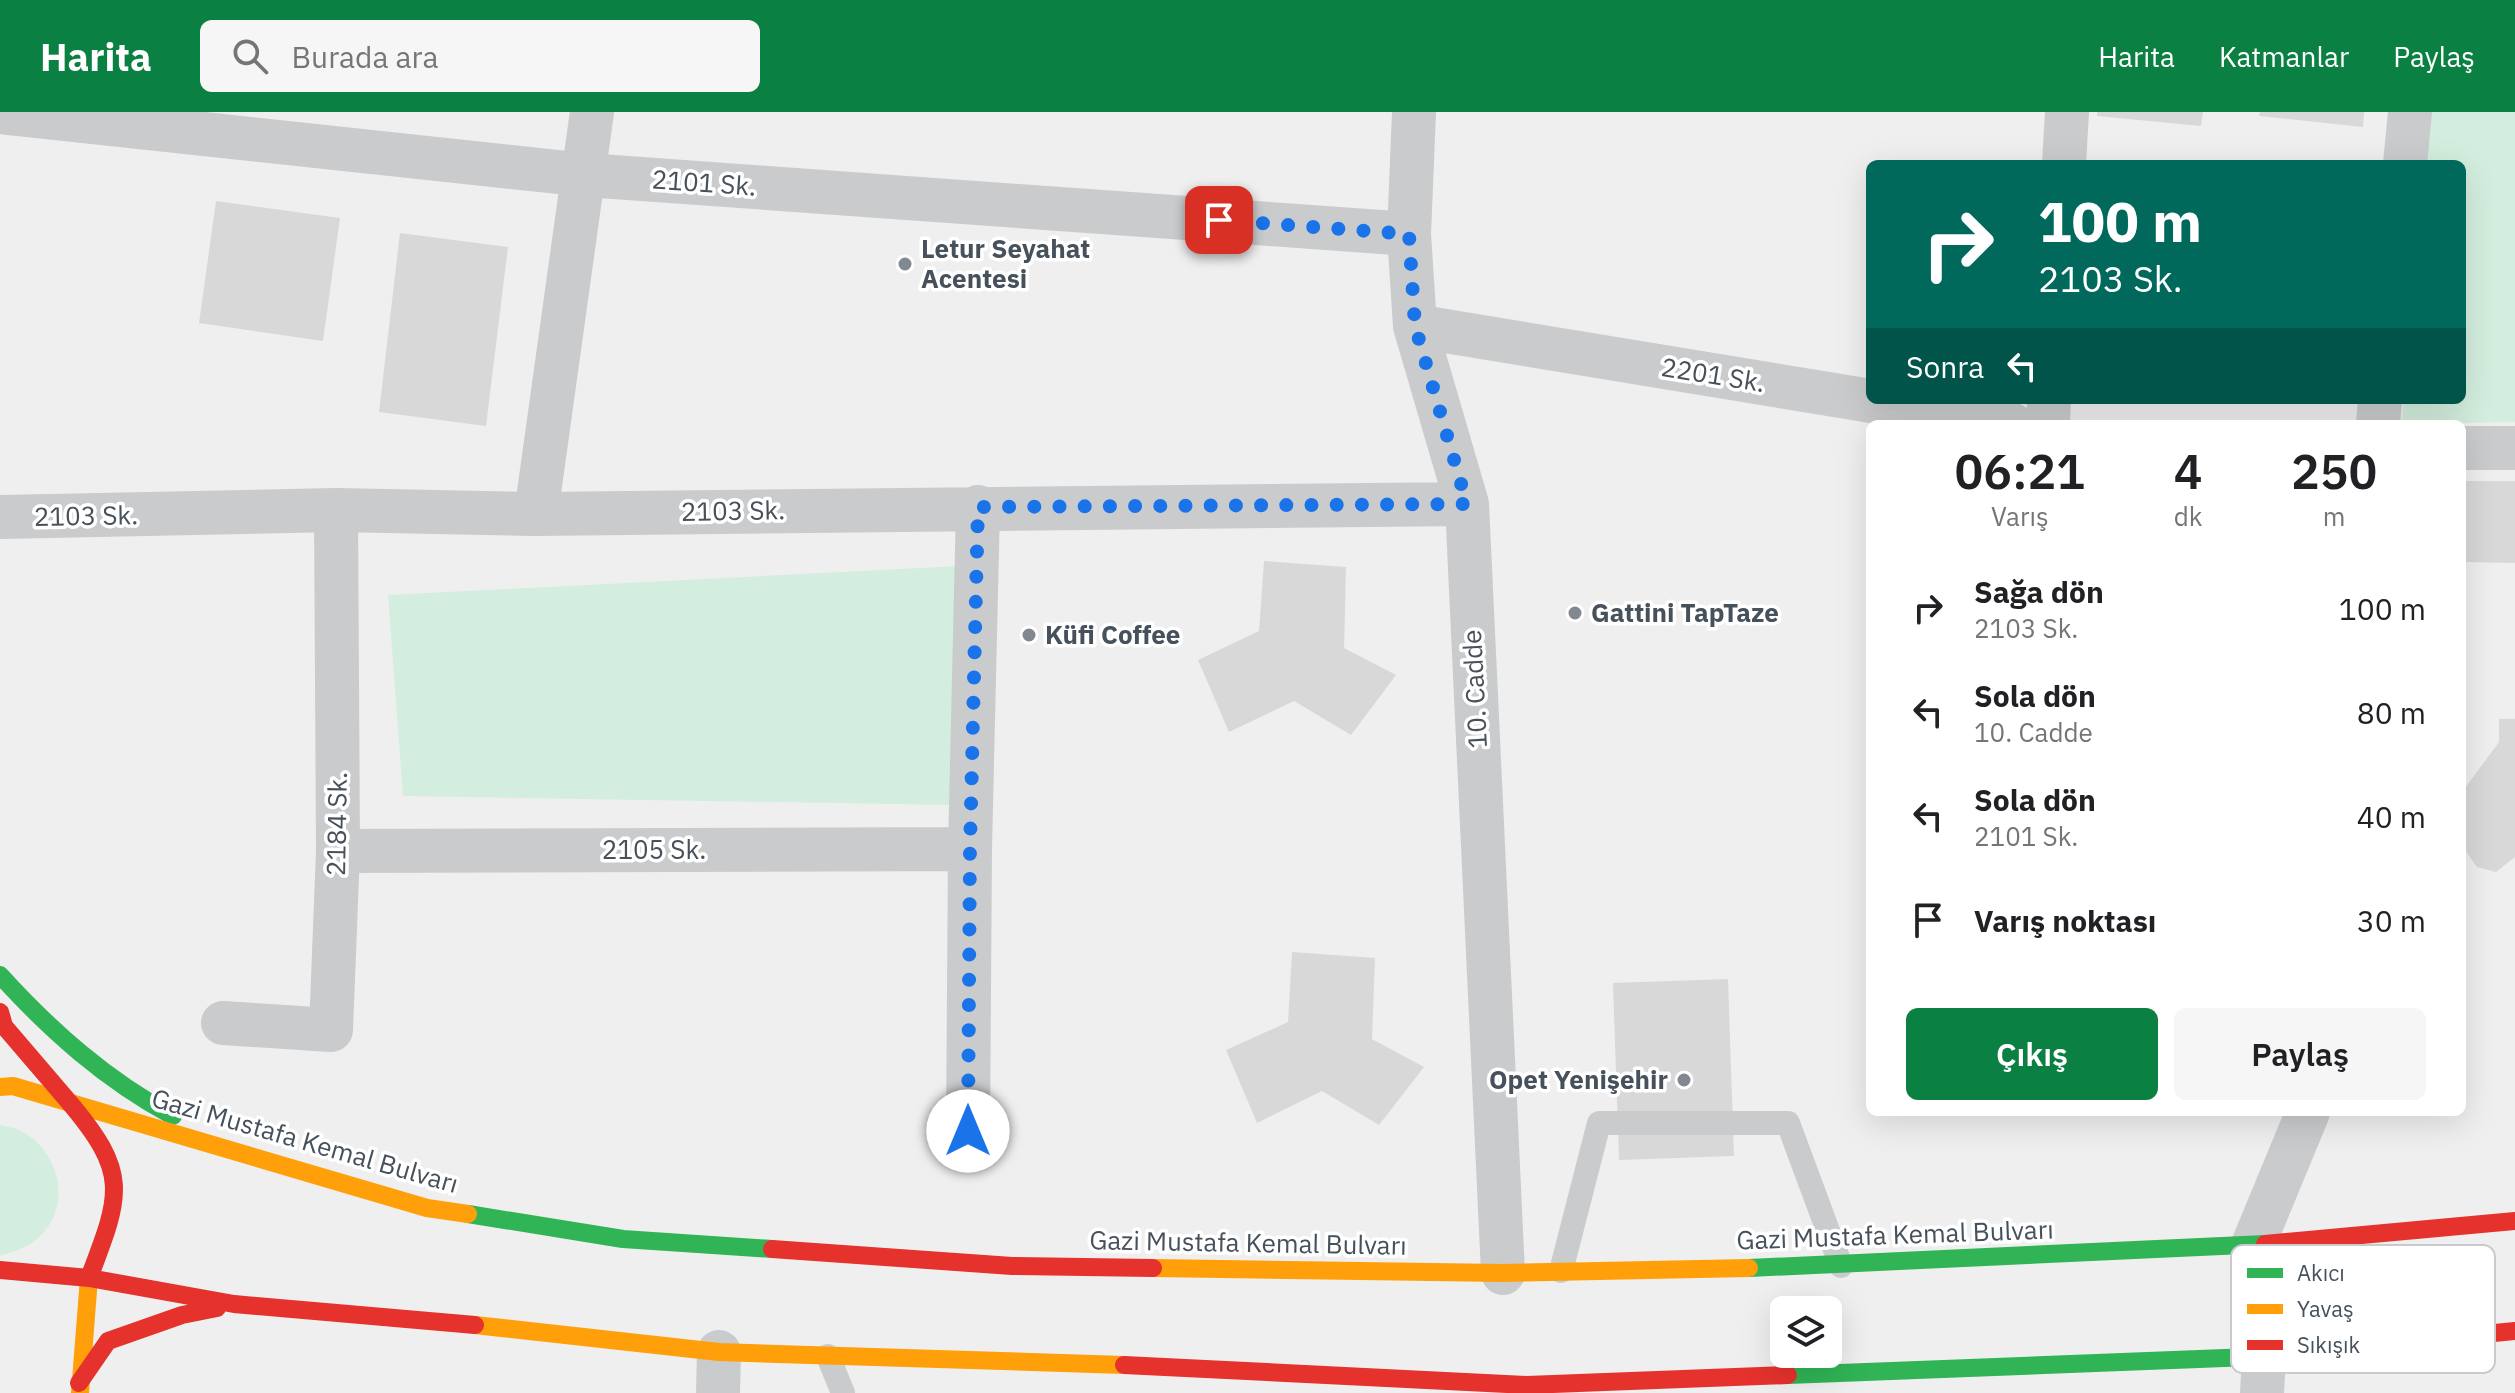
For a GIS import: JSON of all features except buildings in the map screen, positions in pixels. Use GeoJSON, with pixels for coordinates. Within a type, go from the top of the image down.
{"type":"FeatureCollection","features":[{"type":"Feature","properties":{"kind":"main road"},"geometry":{"type":"LineString","coordinates":[[0,975],[45,1026],[145,1102],[254,1157]]}},
{"type":"Feature","properties":{"kind":"main road"},"geometry":{"type":"LineString","coordinates":[[0,1012],[4,1026],[102,1143],[117,1183],[112,1222],[89,1278],[79,1388]]}},
{"type":"Feature","properties":{"kind":"main road","name":"Gazi Mustafa Kemal Bulvarı"},"geometry":{"type":"LineString","coordinates":[[0,1087],[13,1086],[427,1208],[623,1239],[1012,1266],[1503,1273],[1841,1266],[2231,1246]]}},
{"type":"Feature","properties":{"kind":"main road","name":"Gazi Mustafa Kemal Bulvarı"},"geometry":{"type":"LineString","coordinates":[[2253,1245],[2515,1221]]}},
{"type":"Feature","properties":{"kind":"main road"},"geometry":{"type":"LineString","coordinates":[[0,1270],[89,1278],[234,1304],[559,1332],[719,1372],[828,1356],[1172,1367],[1527,1389],[2263,1374]]}},
{"type":"Feature","properties":{"kind":"main road"},"geometry":{"type":"LineString","coordinates":[[79,1388],[108,1341],[182,1315],[234,1304]]}},
{"type":"Feature","properties":{"kind":"main road"},"geometry":{"type":"LineString","coordinates":[[2495,1334],[2515,1331]]}},
{"type":"Feature","properties":{"kind":"street","name":"2101 Sk."},"geometry":{"type":"LineString","coordinates":[[0,112],[586,175],[1409,234]]}},
{"type":"Feature","properties":{"kind":"street"},"geometry":{"type":"LineString","coordinates":[[536,514],[586,175],[592,112]]}},
{"type":"Feature","properties":{"kind":"street","name":"10. Cadde"},"geometry":{"type":"LineString","coordinates":[[1414,112],[1409,234],[1415,326],[1467,504],[1503,1273]]}},
{"type":"Feature","properties":{"kind":"street"},"geometry":{"type":"LineString","coordinates":[[2064,160],[2067,112]]}},
{"type":"Feature","properties":{"kind":"street"},"geometry":{"type":"LineString","coordinates":[[2405,160],[2410,112]]}},
{"type":"Feature","properties":{"kind":"street","name":"2201 Sk."},"geometry":{"type":"LineString","coordinates":[[1415,326],[1866,400]]}},
{"type":"Feature","properties":{"kind":"street","name":"2201 Sk."},"geometry":{"type":"LineString","coordinates":[[1889,404],[1987,420]]}},
{"type":"Feature","properties":{"kind":"street"},"geometry":{"type":"LineString","coordinates":[[2466,448],[2515,448]]}},
{"type":"Feature","properties":{"kind":"street","name":"2103 Sk."},"geometry":{"type":"LineString","coordinates":[[0,517],[336,510],[536,514],[1467,504]]}},
{"type":"Feature","properties":{"kind":"street"},"geometry":{"type":"LineString","coordinates":[[968,1131],[970,849],[978,507]]}},
{"type":"Feature","properties":{"kind":"street","name":"2184 Sk."},"geometry":{"type":"LineString","coordinates":[[223,1023],[331,1030],[338,851],[336,510]]}},
{"type":"Feature","properties":{"kind":"street","name":"2105 Sk."},"geometry":{"type":"LineString","coordinates":[[338,851],[970,849]]}},
{"type":"Feature","properties":{"kind":"street"},"geometry":{"type":"LineString","coordinates":[[2253,1245],[2306,1116]]}},
{"type":"Feature","properties":{"kind":"lane"},"geometry":{"type":"LineString","coordinates":[[1561,1271],[1599,1123],[1788,1123],[1841,1266]]}},
{"type":"Feature","properties":{"kind":"lane"},"geometry":{"type":"LineString","coordinates":[[828,1356],[843,1393]]}},
{"type":"Feature","properties":{"kind":"lane"},"geometry":{"type":"LineString","coordinates":[[1161,1393],[1172,1367]]}},
{"type":"Feature","properties":{"kind":"green space"},"geometry":{"type":"Polygon","coordinates":[[[2428,112],[2515,112],[2515,422],[2402,420],[2404,404],[2466,404],[2466,160],[2423,160],[2428,112]]]}},
{"type":"Feature","properties":{"kind":"green space"},"geometry":{"type":"Polygon","coordinates":[[[960,566],[953,805],[403,796],[388,595],[960,566]]]}},
{"type":"Feature","properties":{"kind":"green space"},"geometry":{"type":"Polygon","coordinates":[[[0,1125],[18,1129],[33,1138],[45,1151],[58,1183],[58,1200],[53,1217],[39,1238],[0,1256],[0,1125]]]}},
{"type":"Feature","properties":{"kind":"traffic: fast"},"geometry":{"type":"LineString","coordinates":[[0,975],[80,1053],[125,1087],[173,1116]]}},
{"type":"Feature","properties":{"kind":"traffic: fast"},"geometry":{"type":"LineString","coordinates":[[468,1214],[623,1239],[772,1249]]}},
{"type":"Feature","properties":{"kind":"traffic: fast"},"geometry":{"type":"LineString","coordinates":[[2244,1245],[2265,1244]]}},
{"type":"Feature","properties":{"kind":"traffic: fast"},"geometry":{"type":"LineString","coordinates":[[1749,1268],[2231,1246]]}},
{"type":"Feature","properties":{"kind":"traffic: fast"},"geometry":{"type":"LineString","coordinates":[[1788,1375],[2231,1358]]}},
{"type":"Feature","properties":{"kind":"traffic: slow"},"geometry":{"type":"LineString","coordinates":[[0,1087],[13,1086],[427,1208],[468,1214]]}},
{"type":"Feature","properties":{"kind":"traffic: slow"},"geometry":{"type":"LineString","coordinates":[[1153,1268],[1503,1273],[1749,1268]]}},
{"type":"Feature","properties":{"kind":"traffic: slow"},"geometry":{"type":"LineString","coordinates":[[80,1393],[89,1278]]}},
{"type":"Feature","properties":{"kind":"traffic: slow"},"geometry":{"type":"LineString","coordinates":[[475,1325],[719,1352],[1124,1365]]}},
{"type":"Feature","properties":{"kind":"traffic: jam"},"geometry":{"type":"LineString","coordinates":[[0,1012],[4,1026],[69,1102]]}},
{"type":"Feature","properties":{"kind":"traffic: jam"},"geometry":{"type":"LineString","coordinates":[[69,1102],[102,1148],[111,1167],[114,1186],[108,1225],[89,1278]]}},
{"type":"Feature","properties":{"kind":"traffic: jam"},"geometry":{"type":"LineString","coordinates":[[2265,1244],[2515,1221]]}},
{"type":"Feature","properties":{"kind":"traffic: jam"},"geometry":{"type":"LineString","coordinates":[[772,1249],[1012,1266],[1153,1268]]}},
{"type":"Feature","properties":{"kind":"traffic: jam"},"geometry":{"type":"LineString","coordinates":[[0,1270],[89,1278],[234,1304],[475,1325]]}},
{"type":"Feature","properties":{"kind":"traffic: jam"},"geometry":{"type":"LineString","coordinates":[[79,1383],[108,1341],[182,1315],[217,1308]]}},
{"type":"Feature","properties":{"kind":"traffic: jam"},"geometry":{"type":"LineString","coordinates":[[2495,1333],[2515,1331]]}},
{"type":"Feature","properties":{"kind":"traffic: jam"},"geometry":{"type":"LineString","coordinates":[[1124,1365],[1527,1385],[1788,1375]]}},
{"type":"Feature","properties":{"kind":"place","name":"Letur Seyahat Acentesi"},"geometry":{"type":"Point","coordinates":[905,264]}},
{"type":"Feature","properties":{"kind":"place","name":"Gattini TapTaze"},"geometry":{"type":"Point","coordinates":[1575,613]}},
{"type":"Feature","properties":{"kind":"place","name":"Küfi Coffee"},"geometry":{"type":"Point","coordinates":[1029,635]}},
{"type":"Feature","properties":{"kind":"place","name":"Opet Yenişehir"},"geometry":{"type":"Point","coordinates":[1684,1080]}},
{"type":"Feature","properties":{"kind":"route"},"geometry":{"type":"LineString","coordinates":[[968,1131],[970,849],[978,507],[1467,504],[1415,326],[1409,234],[1219,220]]}}]}
